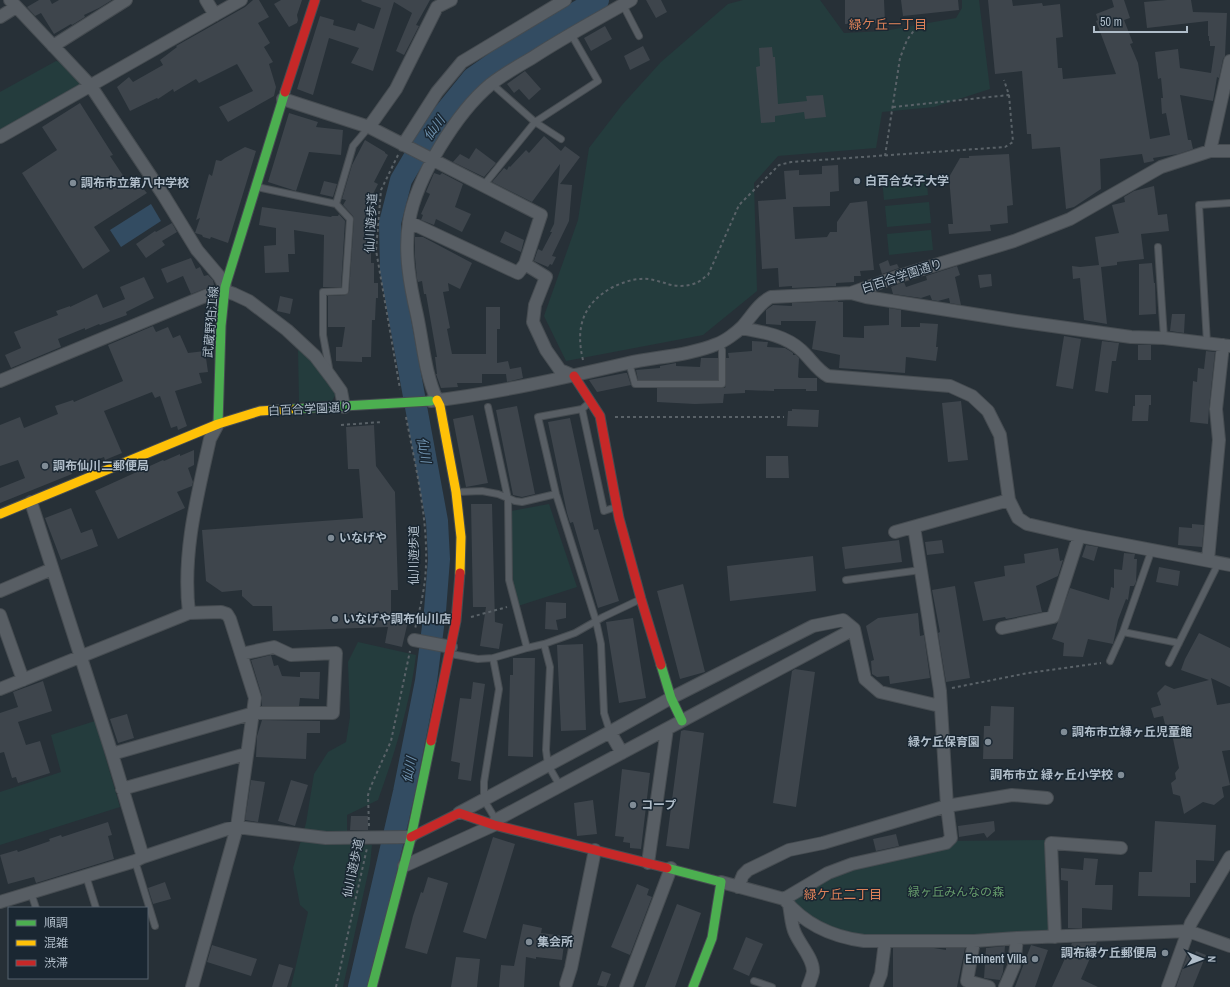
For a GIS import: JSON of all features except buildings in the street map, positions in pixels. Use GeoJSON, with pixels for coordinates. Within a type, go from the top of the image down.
{"type":"FeatureCollection","features":[{"type":"Feature","properties":{"kind":"street"},"geometry":{"type":"LineString","coordinates":[[53,46],[126,0]]}},
{"type":"Feature","properties":{"kind":"street"},"geometry":{"type":"LineString","coordinates":[[206,0],[215,15]]}},
{"type":"Feature","properties":{"kind":"street"},"geometry":{"type":"LineString","coordinates":[[0,137],[241,0]]}},
{"type":"Feature","properties":{"kind":"street","name":"武蔵野狛江線"},"geometry":{"type":"LineString","coordinates":[[218,424],[220,339],[225,289],[255,187],[315,0]]}},
{"type":"Feature","properties":{"kind":"street"},"geometry":{"type":"LineString","coordinates":[[369,128],[396,89],[437,7],[451,0]]}},
{"type":"Feature","properties":{"kind":"street"},"geometry":{"type":"LineString","coordinates":[[403,145],[437,92],[462,62],[565,0]]}},
{"type":"Feature","properties":{"kind":"street"},"geometry":{"type":"LineString","coordinates":[[372,987],[404,866],[406,837],[447,649],[456,621],[460,580],[461,537],[456,492],[434,400],[410,284],[407,243],[409,222],[429,159],[475,100],[492,84],[522,64],[624,2]]}},
{"type":"Feature","properties":{"kind":"street"},"geometry":{"type":"LineString","coordinates":[[0,18],[13,3],[90,85],[164,196],[197,250],[219,276],[225,289],[250,301],[287,330],[315,356],[341,391],[344,407]]}},
{"type":"Feature","properties":{"kind":"street"},"geometry":{"type":"LineString","coordinates":[[1210,151],[1230,61]]}},
{"type":"Feature","properties":{"kind":"street"},"geometry":{"type":"LineString","coordinates":[[283,99],[369,128],[541,215],[525,264],[518,273],[409,222]]}},
{"type":"Feature","properties":{"kind":"street","name":"白百合学園通り"},"geometry":{"type":"LineString","coordinates":[[218,424],[260,411],[344,407],[434,400],[519,387],[705,348],[718,343],[741,328],[765,299],[771,296],[851,293],[896,277],[1014,241],[1070,219],[1161,167],[1210,151],[1230,151]]}},
{"type":"Feature","properties":{"kind":"street"},"geometry":{"type":"LineString","coordinates":[[525,264],[546,278],[535,305],[534,322],[543,343],[560,370],[574,376],[579,382],[600,416],[617,507],[641,599],[671,698],[682,721]]}},
{"type":"Feature","properties":{"kind":"street"},"geometry":{"type":"LineString","coordinates":[[0,381],[225,289]]}},
{"type":"Feature","properties":{"kind":"street"},"geometry":{"type":"LineString","coordinates":[[741,328],[788,340],[812,360],[817,368],[828,376],[950,386],[972,396],[988,411],[1000,435],[1009,500],[1018,518],[1027,524],[1079,536],[1219,562],[1219,440],[1216,409],[1227,345],[1131,336],[1018,321],[866,297],[851,293]]}},
{"type":"Feature","properties":{"kind":"street"},"geometry":{"type":"LineString","coordinates":[[0,514],[218,424]]}},
{"type":"Feature","properties":{"kind":"street"},"geometry":{"type":"LineString","coordinates":[[189,613],[187,578],[189,541],[210,439],[218,424]]}},
{"type":"Feature","properties":{"kind":"street"},"geometry":{"type":"LineString","coordinates":[[895,532],[1009,500]]}},
{"type":"Feature","properties":{"kind":"street"},"geometry":{"type":"LineString","coordinates":[[30,502],[112,754],[139,859]]}},
{"type":"Feature","properties":{"kind":"street"},"geometry":{"type":"LineString","coordinates":[[786,902],[828,873],[846,866],[948,841],[951,838],[940,691],[914,527]]}},
{"type":"Feature","properties":{"kind":"street"},"geometry":{"type":"LineString","coordinates":[[1002,628],[1053,617],[1079,536]]}},
{"type":"Feature","properties":{"kind":"street"},"geometry":{"type":"LineString","coordinates":[[0,591],[52,569]]}},
{"type":"Feature","properties":{"kind":"street"},"geometry":{"type":"LineString","coordinates":[[0,689],[189,613],[221,612],[227,614],[230,619],[255,698],[254,713],[246,754],[237,827],[192,987]]}},
{"type":"Feature","properties":{"kind":"street"},"geometry":{"type":"LineString","coordinates":[[0,615],[22,680]]}},
{"type":"Feature","properties":{"kind":"street"},"geometry":{"type":"LineString","coordinates":[[0,902],[237,827],[326,838],[406,837],[459,813],[671,698],[813,626],[843,620],[854,629],[865,679],[880,692],[940,706]]}},
{"type":"Feature","properties":{"kind":"street"},"geometry":{"type":"LineString","coordinates":[[404,866],[495,822],[854,629]]}},
{"type":"Feature","properties":{"kind":"street"},"geometry":{"type":"LineString","coordinates":[[413,640],[447,649]]}},
{"type":"Feature","properties":{"kind":"street"},"geometry":{"type":"LineString","coordinates":[[112,754],[254,713],[333,713],[336,653],[291,655],[274,647],[241,654]]}},
{"type":"Feature","properties":{"kind":"street"},"geometry":{"type":"LineString","coordinates":[[648,863],[667,729]]}},
{"type":"Feature","properties":{"kind":"street"},"geometry":{"type":"LineString","coordinates":[[610,732],[622,753]]}},
{"type":"Feature","properties":{"kind":"street"},"geometry":{"type":"LineString","coordinates":[[122,789],[246,754]]}},
{"type":"Feature","properties":{"kind":"street"},"geometry":{"type":"LineString","coordinates":[[738,887],[743,875],[748,870],[789,850],[823,843],[948,806],[1012,794],[1047,798]]}},
{"type":"Feature","properties":{"kind":"street"},"geometry":{"type":"LineString","coordinates":[[459,813],[595,850],[671,868],[786,902],[808,922],[826,931],[852,940],[885,942],[974,942],[1055,936],[1188,931],[1230,946]]}},
{"type":"Feature","properties":{"kind":"street"},"geometry":{"type":"LineString","coordinates":[[1055,936],[1051,843],[1121,848]]}},
{"type":"Feature","properties":{"kind":"street"},"geometry":{"type":"LineString","coordinates":[[570,986],[571,968],[595,850]]}},
{"type":"Feature","properties":{"kind":"street"},"geometry":{"type":"LineString","coordinates":[[1168,987],[1188,931],[1198,910],[1230,857]]}},
{"type":"Feature","properties":{"kind":"street"},"geometry":{"type":"LineString","coordinates":[[626,987],[671,868]]}},
{"type":"Feature","properties":{"kind":"street"},"geometry":{"type":"LineString","coordinates":[[693,987],[712,938],[722,882]]}},
{"type":"Feature","properties":{"kind":"street"},"geometry":{"type":"LineString","coordinates":[[786,902],[794,931],[813,966],[813,973],[808,987]]}},
{"type":"Feature","properties":{"kind":"street"},"geometry":{"type":"LineString","coordinates":[[1005,987],[1014,966],[1017,938]]}},
{"type":"Feature","properties":{"kind":"street"},"geometry":{"type":"LineString","coordinates":[[876,987],[881,974],[885,942]]}},
{"type":"Feature","properties":{"kind":"street"},"geometry":{"type":"LineString","coordinates":[[974,942],[967,981],[989,987]]}},
{"type":"Feature","properties":{"kind":"lane"},"geometry":{"type":"LineString","coordinates":[[624,2],[639,36]]}},
{"type":"Feature","properties":{"kind":"lane"},"geometry":{"type":"LineString","coordinates":[[483,186],[535,122],[598,81],[571,34]]}},
{"type":"Feature","properties":{"kind":"lane"},"geometry":{"type":"LineString","coordinates":[[492,84],[535,122],[561,139]]}},
{"type":"Feature","properties":{"kind":"lane"},"geometry":{"type":"LineString","coordinates":[[336,204],[353,146],[369,128]]}},
{"type":"Feature","properties":{"kind":"lane"},"geometry":{"type":"LineString","coordinates":[[255,187],[336,204],[350,219],[345,291],[322,292],[323,335],[331,377]]}},
{"type":"Feature","properties":{"kind":"lane"},"geometry":{"type":"LineString","coordinates":[[1207,343],[1199,205],[1230,203]]}},
{"type":"Feature","properties":{"kind":"lane"},"geometry":{"type":"LineString","coordinates":[[1158,247],[1164,338]]}},
{"type":"Feature","properties":{"kind":"lane"},"geometry":{"type":"LineString","coordinates":[[629,363],[635,384],[722,384],[722,350],[718,343]]}},
{"type":"Feature","properties":{"kind":"lane"},"geometry":{"type":"LineString","coordinates":[[590,402],[582,409],[538,417],[556,494],[596,621],[601,644],[604,713],[610,732]]}},
{"type":"Feature","properties":{"kind":"lane"},"geometry":{"type":"LineString","coordinates":[[488,407],[508,499],[509,580],[527,648]]}},
{"type":"Feature","properties":{"kind":"lane"},"geometry":{"type":"LineString","coordinates":[[582,409],[604,510],[617,507]]}},
{"type":"Feature","properties":{"kind":"lane"},"geometry":{"type":"LineString","coordinates":[[456,492],[482,491],[498,494],[508,499],[522,502],[556,494]]}},
{"type":"Feature","properties":{"kind":"lane"},"geometry":{"type":"LineString","coordinates":[[1110,661],[1123,632],[1152,550]]}},
{"type":"Feature","properties":{"kind":"lane"},"geometry":{"type":"LineString","coordinates":[[1169,663],[1219,562]]}},
{"type":"Feature","properties":{"kind":"lane"},"geometry":{"type":"LineString","coordinates":[[846,580],[921,570]]}},
{"type":"Feature","properties":{"kind":"lane"},"geometry":{"type":"LineString","coordinates":[[447,649],[478,659],[494,658],[544,644],[575,633],[641,599]]}},
{"type":"Feature","properties":{"kind":"lane"},"geometry":{"type":"LineString","coordinates":[[1123,632],[1179,643]]}},
{"type":"Feature","properties":{"kind":"lane"},"geometry":{"type":"LineString","coordinates":[[544,644],[550,667],[546,750],[548,766],[560,786]]}},
{"type":"Feature","properties":{"kind":"lane"},"geometry":{"type":"LineString","coordinates":[[494,658],[499,689],[484,782],[484,800],[495,822]]}},
{"type":"Feature","properties":{"kind":"lane"},"geometry":{"type":"LineString","coordinates":[[139,859],[148,907]]}},
{"type":"Feature","properties":{"kind":"lane"},"geometry":{"type":"LineString","coordinates":[[86,876],[96,907]]}},
{"type":"Feature","properties":{"kind":"lane"},"geometry":{"type":"LineString","coordinates":[[31,893],[36,907]]}},
{"type":"Feature","properties":{"kind":"lane"},"geometry":{"type":"LineString","coordinates":[[148,908],[155,926]]}},
{"type":"Feature","properties":{"kind":"lane"},"geometry":{"type":"LineString","coordinates":[[754,981],[772,987]]}},
{"type":"Feature","properties":{"kind":"path"},"geometry":{"type":"LineString","coordinates":[[885,156],[900,58],[907,40],[915,29]]}},
{"type":"Feature","properties":{"kind":"path"},"geometry":{"type":"LineString","coordinates":[[586,373],[581,350],[581,329],[585,313],[594,300],[604,292],[621,283],[640,279],[656,280],[667,284],[687,286],[698,282],[708,275],[740,205],[779,165],[791,162],[1005,147],[1013,142],[1009,96],[1004,80]]}},
{"type":"Feature","properties":{"kind":"path"},"geometry":{"type":"LineString","coordinates":[[893,107],[1009,96]]}},
{"type":"Feature","properties":{"kind":"path","name":"仙川遊歩道"},"geometry":{"type":"LineString","coordinates":[[336,987],[371,837],[368,795],[391,741],[424,587],[426,556],[423,512],[376,250],[381,190],[403,145]]}},
{"type":"Feature","properties":{"kind":"path"},"geometry":{"type":"LineString","coordinates":[[600,416],[784,418]]}},
{"type":"Feature","properties":{"kind":"path"},"geometry":{"type":"LineString","coordinates":[[341,425],[382,422]]}},
{"type":"Feature","properties":{"kind":"path"},"geometry":{"type":"LineString","coordinates":[[456,621],[516,604]]}},
{"type":"Feature","properties":{"kind":"path"},"geometry":{"type":"LineString","coordinates":[[940,691],[1028,673],[1110,661]]}},
{"type":"Feature","properties":{"kind":"green space"},"geometry":{"type":"Polygon","coordinates":[[[743,0],[820,0],[844,33],[884,31],[956,18],[962,8],[962,0],[979,0],[990,89],[934,107],[882,112],[876,148],[778,156],[754,183],[757,291],[703,335],[566,361],[544,316],[578,220],[589,148],[622,105],[661,62],[728,4],[743,0]]]}},
{"type":"Feature","properties":{"kind":"green space"},"geometry":{"type":"Polygon","coordinates":[[[56,61],[61,62],[85,84],[0,130],[0,92],[56,61]]]}},
{"type":"Feature","properties":{"kind":"green space"},"geometry":{"type":"Polygon","coordinates":[[[926,174],[928,195],[884,200],[882,179],[926,174]]]}},
{"type":"Feature","properties":{"kind":"green space"},"geometry":{"type":"Polygon","coordinates":[[[929,202],[931,223],[887,227],[885,206],[929,202]]]}},
{"type":"Feature","properties":{"kind":"green space"},"geometry":{"type":"Polygon","coordinates":[[[931,230],[933,250],[889,255],[887,234],[931,230]]]}},
{"type":"Feature","properties":{"kind":"green space"},"geometry":{"type":"Polygon","coordinates":[[[298,349],[316,365],[336,394],[332,401],[299,402],[298,349]]]}},
{"type":"Feature","properties":{"kind":"green space"},"geometry":{"type":"Polygon","coordinates":[[[549,504],[577,587],[518,606],[512,590],[511,511],[549,504]]]}},
{"type":"Feature","properties":{"kind":"green space"},"geometry":{"type":"Polygon","coordinates":[[[358,642],[416,655],[410,692],[396,746],[378,800],[347,815],[347,844],[372,845],[370,864],[343,987],[291,987],[308,912],[300,905],[293,868],[306,823],[314,774],[328,752],[346,742],[350,717],[348,662],[358,642]]]}},
{"type":"Feature","properties":{"kind":"green space"},"geometry":{"type":"Polygon","coordinates":[[[95,721],[120,807],[0,845],[0,792],[61,772],[51,735],[95,721]]]}},
{"type":"Feature","properties":{"kind":"green space","name":"緑ヶ丘みんなの森"},"geometry":{"type":"Polygon","coordinates":[[[1049,840],[1055,937],[852,940],[789,905],[795,893],[828,873],[948,841],[1049,840]]]}},
{"type":"Feature","properties":{"kind":"water"},"geometry":{"type":"Polygon","coordinates":[[[151,204],[161,221],[121,247],[110,230],[151,204]]]}},
{"type":"Feature","properties":{"kind":"waterway","name":"仙川"},"geometry":{"type":"LineString","coordinates":[[359,987],[404,792],[426,681],[435,611],[439,559],[437,521],[391,271],[390,223],[401,180],[430,131],[473,78],[516,48],[598,0]]}},
{"type":"Feature","properties":{"kind":"traffic: fast"},"geometry":{"type":"LineString","coordinates":[[218,424],[221,326],[225,287],[285,92]]}},
{"type":"Feature","properties":{"kind":"traffic: fast"},"geometry":{"type":"LineString","coordinates":[[291,409],[431,401]]}},
{"type":"Feature","properties":{"kind":"traffic: fast"},"geometry":{"type":"LineString","coordinates":[[661,665],[671,698],[682,721]]}},
{"type":"Feature","properties":{"kind":"traffic: fast"},"geometry":{"type":"LineString","coordinates":[[372,987],[410,842],[431,741]]}},
{"type":"Feature","properties":{"kind":"traffic: fast"},"geometry":{"type":"LineString","coordinates":[[667,868],[721,882],[712,938],[693,987]]}},
{"type":"Feature","properties":{"kind":"traffic: slow"},"geometry":{"type":"LineString","coordinates":[[437,400],[440,406],[456,492],[461,537],[460,573]]}},
{"type":"Feature","properties":{"kind":"traffic: slow"},"geometry":{"type":"LineString","coordinates":[[0,514],[218,424],[260,411],[291,409]]}},
{"type":"Feature","properties":{"kind":"traffic: jam"},"geometry":{"type":"LineString","coordinates":[[285,92],[315,0]]}},
{"type":"Feature","properties":{"kind":"traffic: jam"},"geometry":{"type":"LineString","coordinates":[[574,376],[600,416],[619,518],[661,665]]}},
{"type":"Feature","properties":{"kind":"traffic: jam"},"geometry":{"type":"LineString","coordinates":[[431,741],[456,621],[460,573]]}},
{"type":"Feature","properties":{"kind":"traffic: jam"},"geometry":{"type":"LineString","coordinates":[[411,837],[459,813],[494,825],[667,868]]}},
{"type":"Feature","properties":{"kind":"place","name":"白百合女子大学"},"geometry":{"type":"Point","coordinates":[857,181]}},
{"type":"Feature","properties":{"kind":"place","name":"調布市立第八中学校"},"geometry":{"type":"Point","coordinates":[73,183]}},
{"type":"Feature","properties":{"kind":"place","name":"調布仙川二郵便局"},"geometry":{"type":"Point","coordinates":[45,466]}},
{"type":"Feature","properties":{"kind":"place","name":"いなげや"},"geometry":{"type":"Point","coordinates":[331,538]}},
{"type":"Feature","properties":{"kind":"place","name":"いなげや調布仙川店"},"geometry":{"type":"Point","coordinates":[335,619]}},
{"type":"Feature","properties":{"kind":"place","name":"調布市立緑ヶ丘児童館"},"geometry":{"type":"Point","coordinates":[1064,732]}},
{"type":"Feature","properties":{"kind":"place","name":"緑ケ丘保育園"},"geometry":{"type":"Point","coordinates":[988,742]}},
{"type":"Feature","properties":{"kind":"place","name":"調布市立 緑ヶ丘小学校"},"geometry":{"type":"Point","coordinates":[1121,775]}},
{"type":"Feature","properties":{"kind":"place","name":"コープ"},"geometry":{"type":"Point","coordinates":[633,805]}},
{"type":"Feature","properties":{"kind":"place","name":"集会所"},"geometry":{"type":"Point","coordinates":[529,942]}},
{"type":"Feature","properties":{"kind":"place","name":"調布緑ケ丘郵便局"},"geometry":{"type":"Point","coordinates":[1165,953]}},
{"type":"Feature","properties":{"kind":"place","name":"Eminent Villa"},"geometry":{"type":"Point","coordinates":[1035,959]}},
{"type":"Feature","properties":{"kind":"district","name":"緑ケ丘一丁目"},"geometry":{"type":"Point","coordinates":[888,24]}},
{"type":"Feature","properties":{"kind":"district","name":"緑ケ丘二丁目"},"geometry":{"type":"Point","coordinates":[843,894]}}]}
